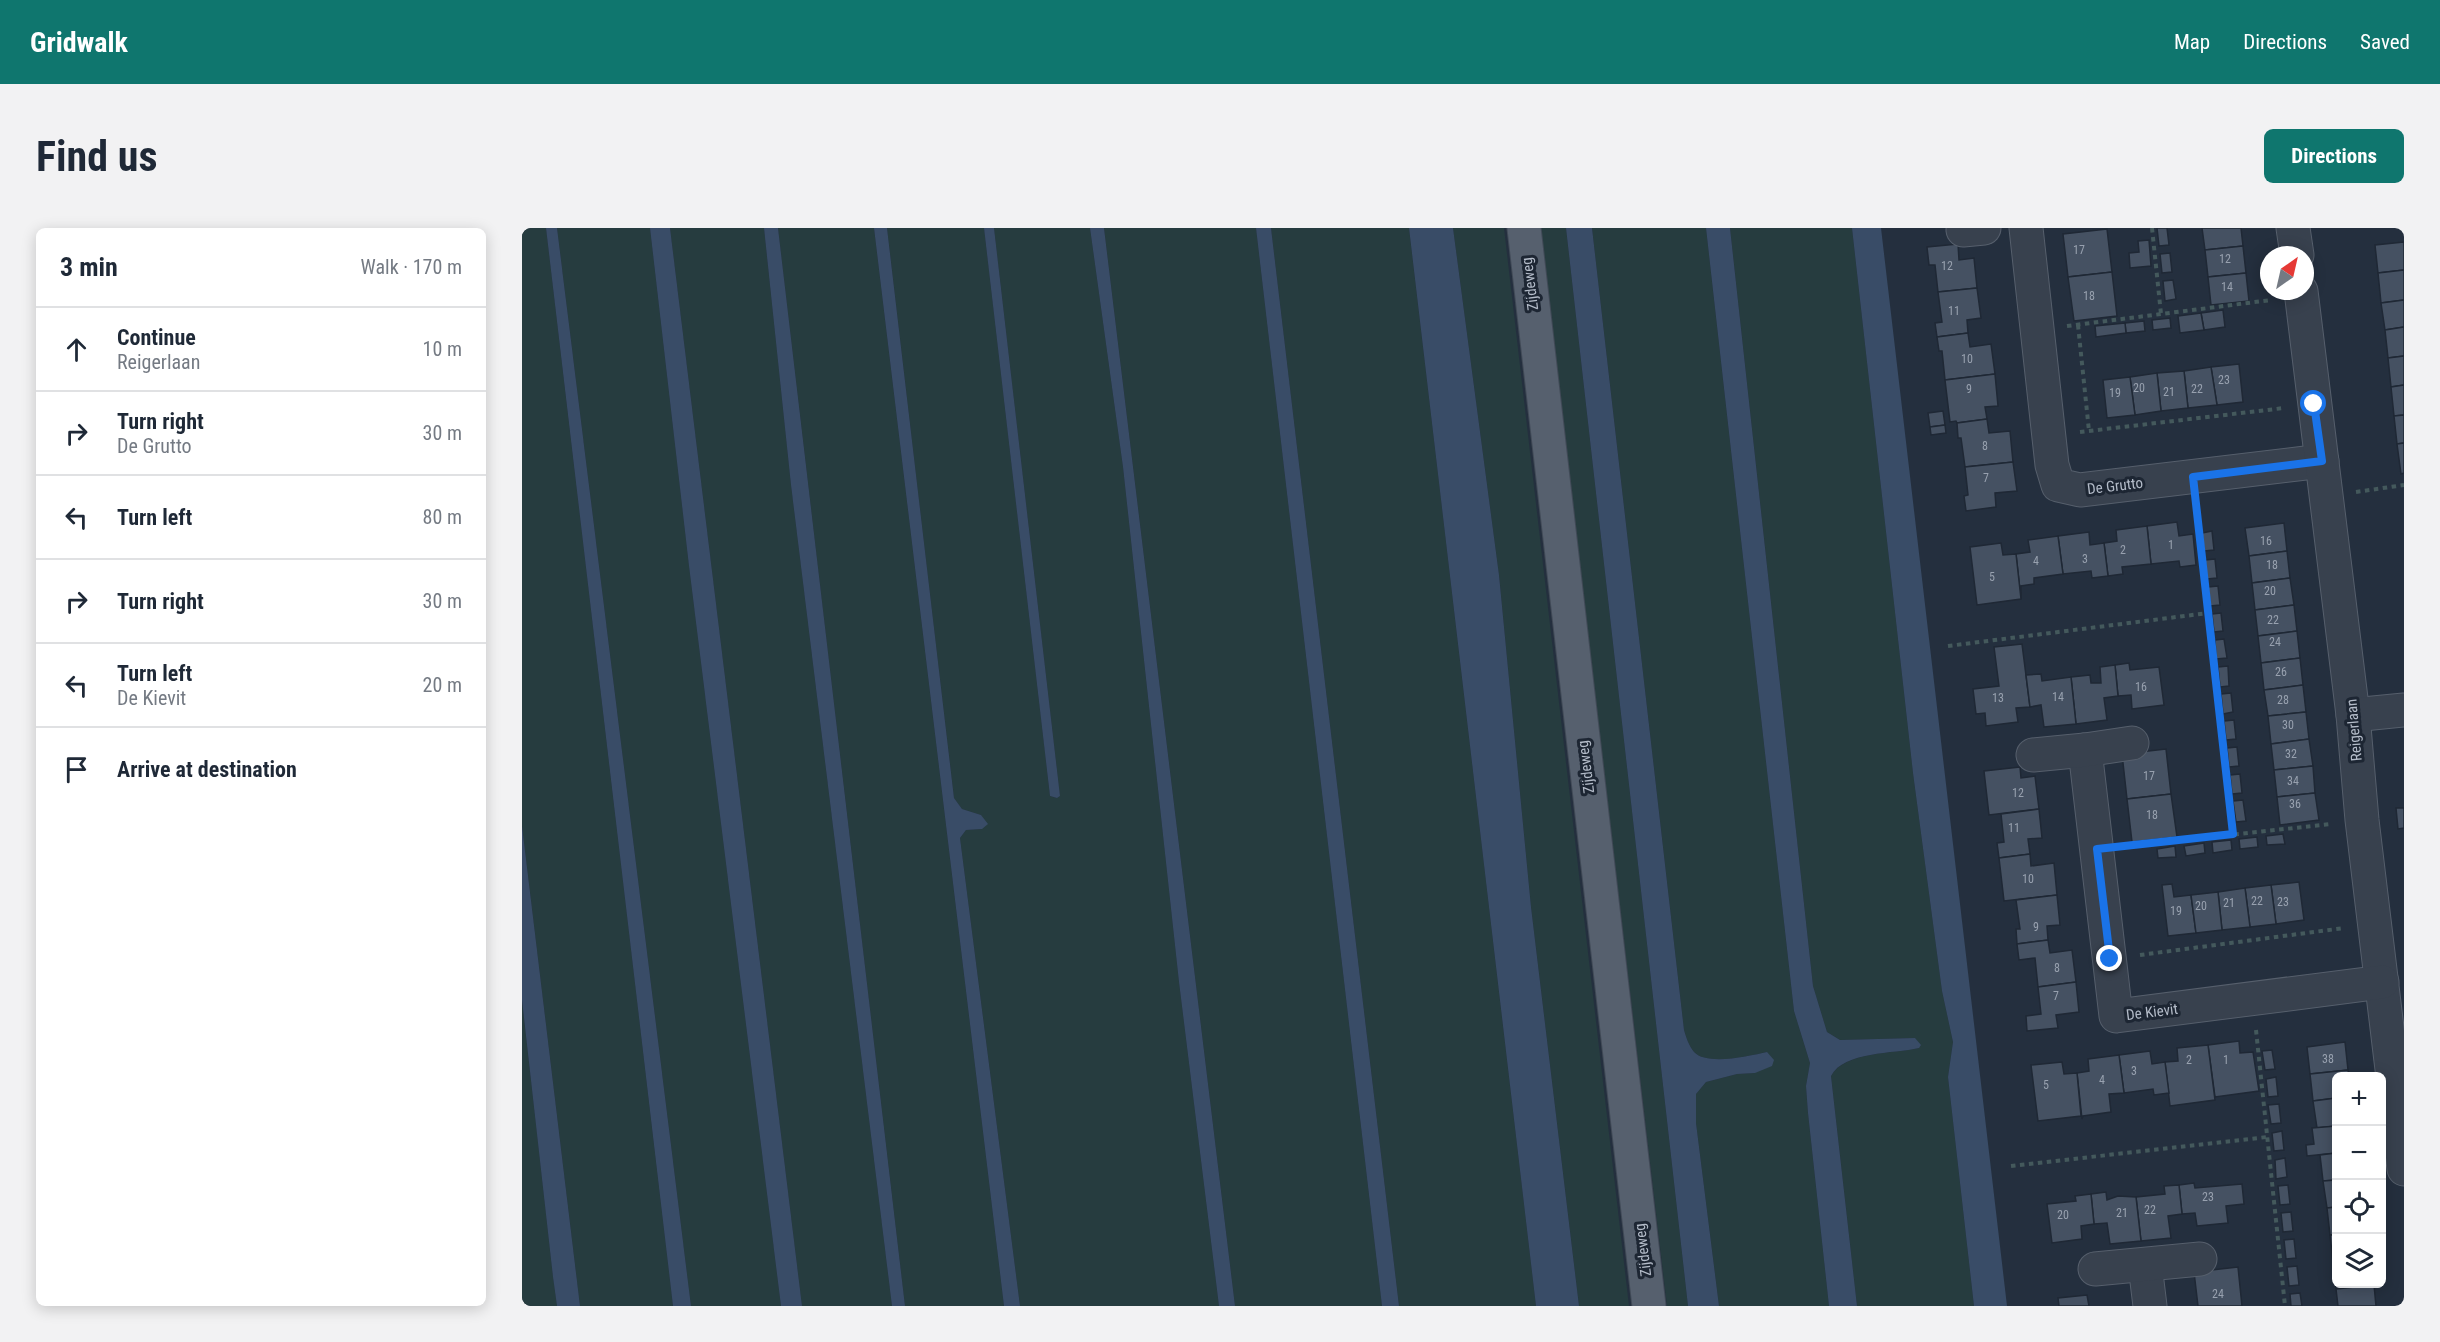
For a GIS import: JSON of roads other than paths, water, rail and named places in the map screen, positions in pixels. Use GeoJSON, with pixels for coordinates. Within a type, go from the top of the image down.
{"type":"FeatureCollection","features":[{"type":"Feature","properties":{"kind":"main road","name":"Zijdeweg"},"geometry":{"type":"LineString","coordinates":[[1524,228],[1649,1306]]}},
{"type":"Feature","properties":{"kind":"street","name":"De Grutto"},"geometry":{"type":"LineString","coordinates":[[2026,228],[2048,436],[2058,486],[2080,490],[2322,461]]}},
{"type":"Feature","properties":{"kind":"street"},"geometry":{"type":"LineString","coordinates":[[2293,228],[2295,246]]}},
{"type":"Feature","properties":{"kind":"street","name":"Reigerlaan"},"geometry":{"type":"LineString","coordinates":[[2302,300],[2353,716],[2362,820],[2404,1169]]}},
{"type":"Feature","properties":{"kind":"street"},"geometry":{"type":"LineString","coordinates":[[2353,716],[2404,710]]}},
{"type":"Feature","properties":{"kind":"street"},"geometry":{"type":"LineString","coordinates":[[2033,755],[2085,750],[2132,742]]}},
{"type":"Feature","properties":{"kind":"street","name":"De Kievit"},"geometry":{"type":"LineString","coordinates":[[2085,750],[2116,1016],[2382,982]]}},
{"type":"Feature","properties":{"kind":"street"},"geometry":{"type":"LineString","coordinates":[[2095,1269],[2200,1259]]}},
{"type":"Feature","properties":{"kind":"street"},"geometry":{"type":"LineString","coordinates":[[2145,1265],[2150,1306]]}},
{"type":"Feature","properties":{"kind":"water"},"geometry":{"type":"Polygon","coordinates":[[[546,228],[557,228],[691,1306],[673,1306],[546,228]]]}},
{"type":"Feature","properties":{"kind":"water"},"geometry":{"type":"Polygon","coordinates":[[[650,228],[670,228],[802,1306],[781,1306],[689,566],[650,228]]]}},
{"type":"Feature","properties":{"kind":"water"},"geometry":{"type":"Polygon","coordinates":[[[764,228],[778,228],[905,1306],[892,1306],[791,485],[764,228]]]}},
{"type":"Feature","properties":{"kind":"water"},"geometry":{"type":"Polygon","coordinates":[[[874,228],[887,228],[954,798],[962,809],[981,815],[988,824],[982,829],[966,830],[960,838],[1020,1306],[1004,1306],[874,228]]]}},
{"type":"Feature","properties":{"kind":"water"},"geometry":{"type":"Polygon","coordinates":[[[984,228],[994,228],[1060,796],[1057,798],[1050,796],[984,228]]]}},
{"type":"Feature","properties":{"kind":"water"},"geometry":{"type":"Polygon","coordinates":[[[1090,228],[1104,228],[1235,1306],[1219,1306],[1179,982],[1123,467],[1090,228]]]}},
{"type":"Feature","properties":{"kind":"water"},"geometry":{"type":"Polygon","coordinates":[[[1256,228],[1271,228],[1399,1306],[1382,1306],[1256,228]]]}},
{"type":"Feature","properties":{"kind":"water"},"geometry":{"type":"Polygon","coordinates":[[[1409,228],[1453,228],[1499,575],[1531,907],[1579,1306],[1536,1306],[1409,228]]]}},
{"type":"Feature","properties":{"kind":"water"},"geometry":{"type":"Polygon","coordinates":[[[1566,228],[1592,228],[1684,1030],[1694,1052],[1700,1056],[1729,1059],[1767,1052],[1774,1060],[1772,1066],[1755,1073],[1737,1074],[1706,1082],[1696,1094],[1696,1123],[1719,1306],[1688,1306],[1566,228]]]}},
{"type":"Feature","properties":{"kind":"water"},"geometry":{"type":"Polygon","coordinates":[[[1706,228],[1730,228],[1813,986],[1827,1032],[1840,1040],[1915,1038],[1921,1045],[1919,1048],[1858,1058],[1837,1068],[1831,1076],[1857,1306],[1829,1306],[1808,1113],[1806,1086],[1810,1063],[1794,1011],[1706,228]]]}},
{"type":"Feature","properties":{"kind":"water"},"geometry":{"type":"Polygon","coordinates":[[[1852,228],[1881,228],[2007,1306],[1974,1306],[1948,1077],[1953,1042],[1942,991],[1913,773],[1852,228]]]}},
{"type":"Feature","properties":{"kind":"water"},"geometry":{"type":"Polygon","coordinates":[[[522,826],[580,1306],[557,1306],[553,1277],[522,1000],[522,826]]]}}]}
